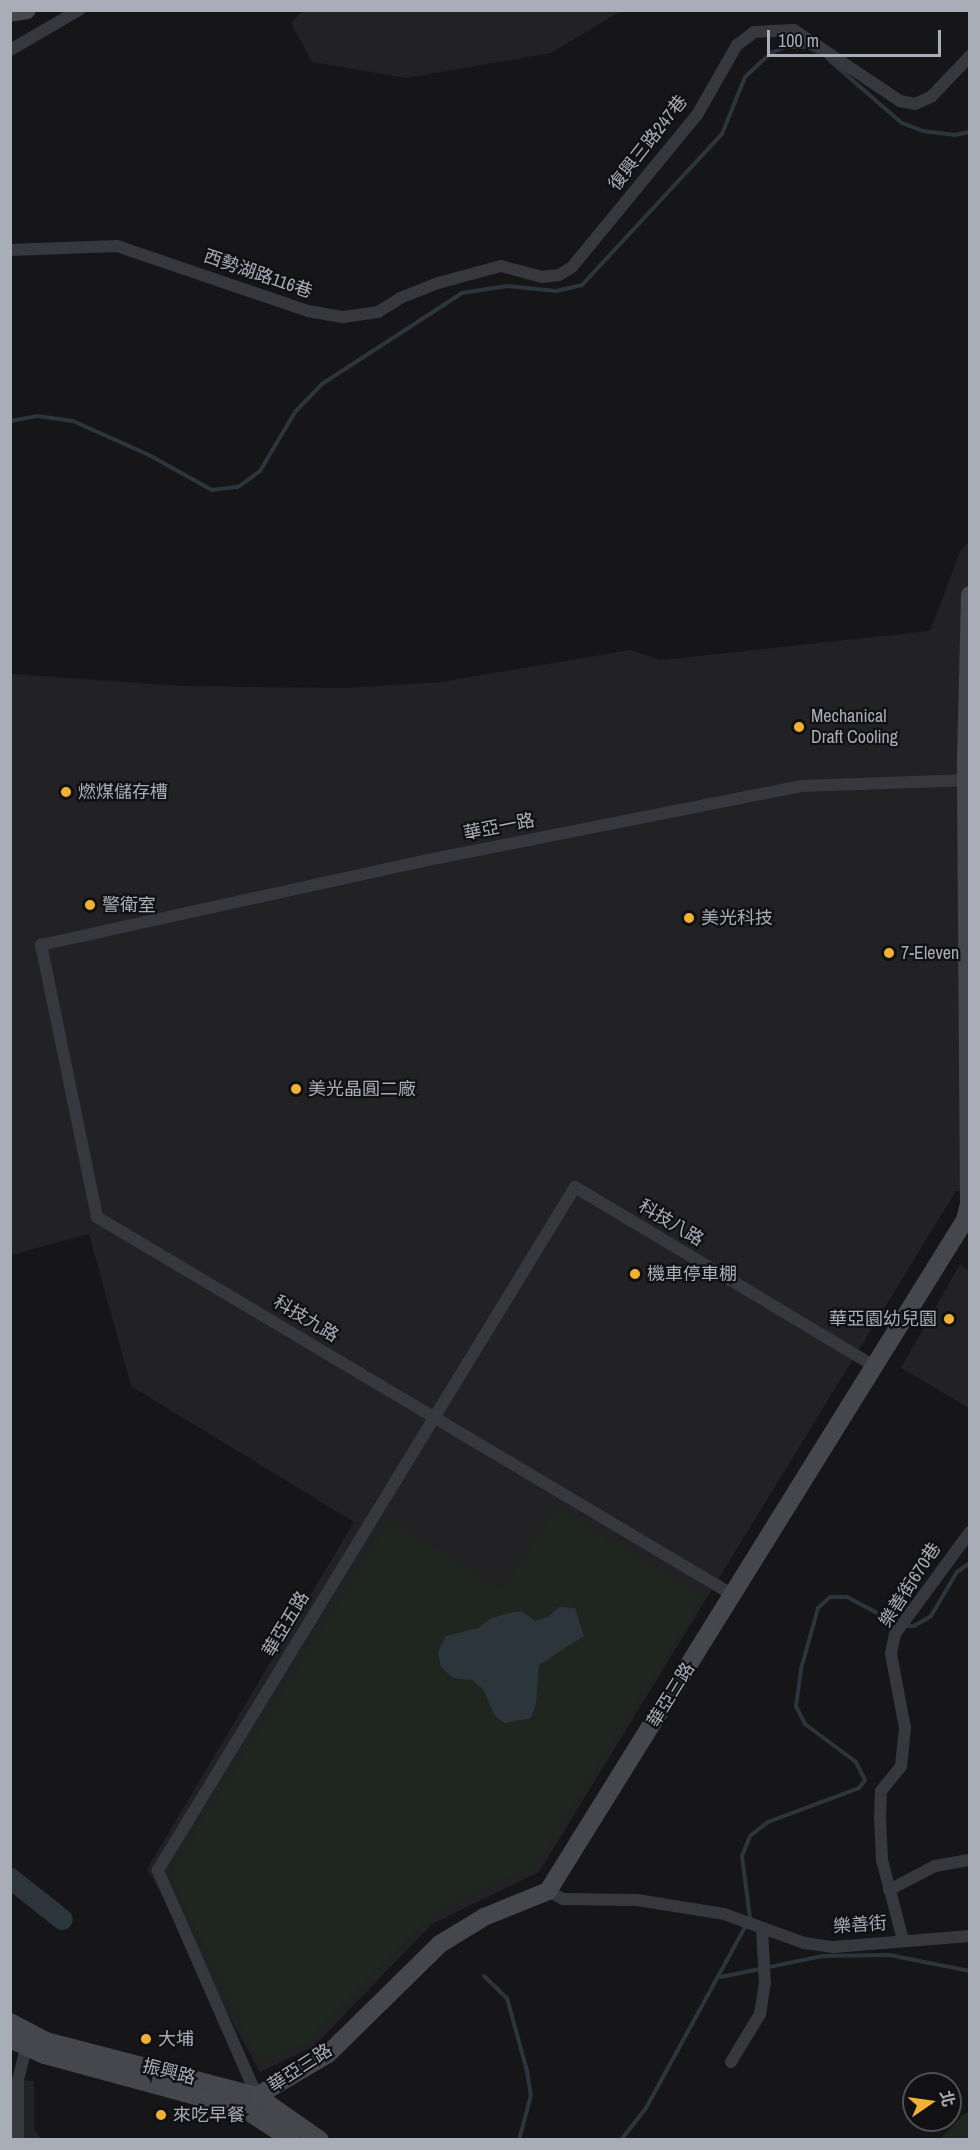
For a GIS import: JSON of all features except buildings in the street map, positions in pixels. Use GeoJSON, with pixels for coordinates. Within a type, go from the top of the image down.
{"type":"FeatureCollection","features":[{"type":"Feature","properties":{"kind":"street"},"geometry":{"type":"LineString","coordinates":[[10,14],[27,10]]}},
{"type":"Feature","properties":{"kind":"street"},"geometry":{"type":"LineString","coordinates":[[10,50],[79,10]]}},
{"type":"Feature","properties":{"kind":"street","name":"復興三路247巷"},"geometry":{"type":"LineString","coordinates":[[559,275],[573,267],[697,115],[737,45],[754,32],[794,30],[900,101],[915,104],[931,97],[969,56]]}},
{"type":"Feature","properties":{"kind":"street","name":"西勢湖路116巷"},"geometry":{"type":"LineString","coordinates":[[10,250],[117,246],[190,269],[272,302],[343,317],[378,312],[400,298],[438,283],[501,266],[542,277],[559,275]]}},
{"type":"Feature","properties":{"kind":"street","name":"華亞三路"},"geometry":{"type":"LineString","coordinates":[[250,2102],[328,2054],[440,1944],[484,1917],[548,1891],[733,1595],[872,1365],[965,1220],[969,1171],[969,595]]}},
{"type":"Feature","properties":{"kind":"street","name":"華亞一路"},"geometry":{"type":"LineString","coordinates":[[41,945],[438,858],[801,786],[968,780]]}},
{"type":"Feature","properties":{"kind":"street","name":"科技九路"},"geometry":{"type":"LineString","coordinates":[[41,945],[97,1217],[733,1595]]}},
{"type":"Feature","properties":{"kind":"street","name":"華亞五路"},"geometry":{"type":"LineString","coordinates":[[250,2102],[159,1870],[432,1416],[575,1187]]}},
{"type":"Feature","properties":{"kind":"street","name":"科技八路"},"geometry":{"type":"LineString","coordinates":[[575,1187],[872,1365]]}},
{"type":"Feature","properties":{"kind":"street","name":"樂善街670巷"},"geometry":{"type":"LineString","coordinates":[[903,1940],[882,1860],[881,1791],[901,1766],[905,1728],[891,1654],[895,1634],[969,1532]]}},
{"type":"Feature","properties":{"kind":"street"},"geometry":{"type":"LineString","coordinates":[[889,1890],[935,1866],[969,1860]]}},
{"type":"Feature","properties":{"kind":"street","name":"樂善街"},"geometry":{"type":"LineString","coordinates":[[548,1891],[563,1899],[637,1900],[724,1914],[759,1929],[834,1947],[969,1936]]}},
{"type":"Feature","properties":{"kind":"street"},"geometry":{"type":"LineString","coordinates":[[731,2062],[760,2014],[765,1983],[759,1929]]}},
{"type":"Feature","properties":{"kind":"street","name":"振興路"},"geometry":{"type":"LineString","coordinates":[[10,2022],[23,2040],[46,2041],[250,2102],[320,2139]]}},
{"type":"Feature","properties":{"kind":"street"},"geometry":{"type":"LineString","coordinates":[[18,2139],[18,2080],[23,2040]]}},
{"type":"Feature","properties":{"kind":"street","name":"振興路"},"geometry":{"type":"LineString","coordinates":[[250,2102],[292,2139]]}},
{"type":"Feature","properties":{"kind":"shaded area"},"geometry":{"type":"Polygon","coordinates":[[[304,10],[621,11],[551,53],[406,78],[312,62],[291,23],[304,10]]]}},
{"type":"Feature","properties":{"kind":"shaded area"},"geometry":{"type":"Polygon","coordinates":[[[969,542],[969,1191],[956,1191],[539,1872],[432,1924],[313,2047],[260,2072],[147,1869],[354,1522],[131,1386],[89,1234],[11,1255],[11,674],[182,686],[344,688],[441,682],[630,650],[661,660],[930,631],[960,552],[969,542]]]}},
{"type":"Feature","properties":{"kind":"shaded area","name":"華亞園幼兒園"},"geometry":{"type":"Polygon","coordinates":[[[960,1264],[969,1270],[969,1408],[901,1368],[960,1264]]]}},
{"type":"Feature","properties":{"kind":"shaded area"},"geometry":{"type":"Polygon","coordinates":[[[556,1506],[704,1597],[537,1865],[451,1903],[423,1925],[304,2045],[261,2061],[255,2056],[172,1879],[173,1866],[389,1520],[502,1590],[556,1506]]]}},
{"type":"Feature","properties":{"kind":"shaded area"},"geometry":{"type":"Polygon","coordinates":[[[559,1607],[575,1608],[584,1636],[539,1665],[536,1703],[531,1718],[504,1723],[495,1716],[483,1689],[472,1680],[453,1678],[441,1667],[438,1652],[446,1636],[478,1628],[492,1618],[513,1612],[522,1611],[535,1621],[548,1617],[559,1607]]]}},
{"type":"Feature","properties":{"kind":"shaded area"},"geometry":{"type":"Polygon","coordinates":[[[10,2079],[34,2081],[34,2129],[41,2139],[11,2139],[10,2079]]]}},
{"type":"Feature","properties":{"kind":"shaded area"},"geometry":{"type":"Polygon","coordinates":[[[969,2113],[969,2139],[940,2139],[947,2132],[962,2132],[962,2116],[969,2113]]]}},
{"type":"Feature","properties":{"kind":"waterway"},"geometry":{"type":"LineString","coordinates":[[10,421],[37,416],[73,421],[149,455],[212,490],[238,487],[260,471],[295,412],[322,384],[462,293],[507,286],[556,291],[582,285],[722,134],[745,77],[771,53],[785,47],[808,47],[817,52]]}},
{"type":"Feature","properties":{"kind":"waterway"},"geometry":{"type":"LineString","coordinates":[[828,59],[902,123],[923,131],[954,135],[970,132]]}},
{"type":"Feature","properties":{"kind":"waterway"},"geometry":{"type":"LineString","coordinates":[[905,1626],[914,1626],[931,1616],[957,1572],[970,1563]]}},
{"type":"Feature","properties":{"kind":"waterway"},"geometry":{"type":"LineString","coordinates":[[621,2140],[646,2108],[750,1918],[742,1856],[750,1836],[768,1822],[859,1788],[865,1780],[856,1762],[805,1724],[796,1706],[801,1669],[818,1608],[830,1597],[847,1597],[898,1624]]}},
{"type":"Feature","properties":{"kind":"waterway"},"geometry":{"type":"LineString","coordinates":[[10,1878],[62,1919]]}},
{"type":"Feature","properties":{"kind":"waterway"},"geometry":{"type":"LineString","coordinates":[[721,1977],[822,1956],[889,1955],[970,1971]]}},
{"type":"Feature","properties":{"kind":"waterway"},"geometry":{"type":"LineString","coordinates":[[484,1976],[507,1998],[527,2071],[531,2095],[519,2140]]}},
{"type":"Feature","properties":{"kind":"place","name":"Mechanical Draft Cooling"},"geometry":{"type":"Point","coordinates":[799,727]}},
{"type":"Feature","properties":{"kind":"place","name":"燃煤儲存槽"},"geometry":{"type":"Point","coordinates":[66,792]}},
{"type":"Feature","properties":{"kind":"place","name":"警衛室"},"geometry":{"type":"Point","coordinates":[90,905]}},
{"type":"Feature","properties":{"kind":"place","name":"美光科技"},"geometry":{"type":"Point","coordinates":[689,918]}},
{"type":"Feature","properties":{"kind":"place","name":"7-Eleven"},"geometry":{"type":"Point","coordinates":[889,953]}},
{"type":"Feature","properties":{"kind":"place","name":"美光晶圓二廠"},"geometry":{"type":"Point","coordinates":[296,1089]}},
{"type":"Feature","properties":{"kind":"place","name":"機車停車棚"},"geometry":{"type":"Point","coordinates":[635,1274]}},
{"type":"Feature","properties":{"kind":"place","name":"華亞園幼兒園"},"geometry":{"type":"Point","coordinates":[949,1319]}},
{"type":"Feature","properties":{"kind":"place","name":"大埔"},"geometry":{"type":"Point","coordinates":[146,2039]}},
{"type":"Feature","properties":{"kind":"place","name":"來吃早餐"},"geometry":{"type":"Point","coordinates":[161,2115]}}]}
